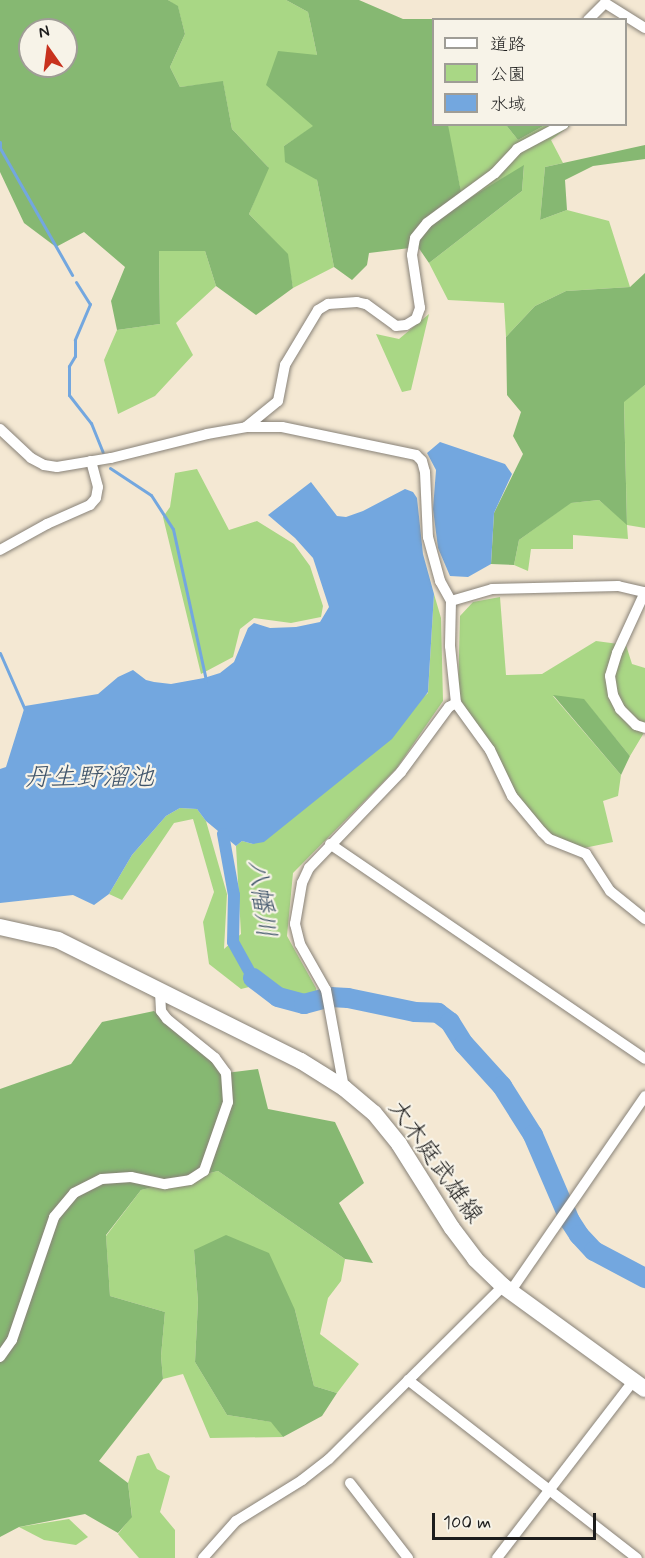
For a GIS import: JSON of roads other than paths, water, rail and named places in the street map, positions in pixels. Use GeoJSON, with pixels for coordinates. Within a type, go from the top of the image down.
{"type":"FeatureCollection","features":[{"type":"Feature","properties":{"kind":"main road","name":"大木庭武雄線"},"geometry":{"type":"LineString","coordinates":[[0,927],[58,940],[160,993],[301,1061],[344,1088],[374,1113],[399,1144],[452,1228],[475,1259],[506,1289],[639,1384]]}},
{"type":"Feature","properties":{"kind":"street"},"geometry":{"type":"LineString","coordinates":[[590,18],[605,3],[645,28]]}},
{"type":"Feature","properties":{"kind":"street"},"geometry":{"type":"LineString","coordinates":[[246,427],[278,401],[285,364],[318,310],[328,304],[357,302],[366,304],[396,326],[406,326],[416,319],[420,308],[412,255],[415,238],[428,223],[495,172],[517,149],[560,126]]}},
{"type":"Feature","properties":{"kind":"street"},"geometry":{"type":"LineString","coordinates":[[0,429],[31,458],[44,465],[57,467],[246,427],[282,427],[416,455],[422,461],[425,472],[428,537],[440,581],[451,602],[450,646],[456,703],[490,750],[512,796],[542,832],[549,839],[586,854],[610,891],[645,920]]}},
{"type":"Feature","properties":{"kind":"street"},"geometry":{"type":"LineString","coordinates":[[0,550],[47,524],[90,505],[96,498],[98,488],[91,461]]}},
{"type":"Feature","properties":{"kind":"street"},"geometry":{"type":"LineString","coordinates":[[451,602],[492,589],[618,586],[645,592],[617,653],[610,676],[613,695],[620,709],[636,725],[645,728]]}},
{"type":"Feature","properties":{"kind":"street"},"geometry":{"type":"LineString","coordinates":[[344,1088],[326,990],[300,944],[295,924],[302,883],[309,868],[401,772],[449,707],[456,703]]}},
{"type":"Feature","properties":{"kind":"street"},"geometry":{"type":"LineString","coordinates":[[330,844],[645,1059]]}},
{"type":"Feature","properties":{"kind":"street"},"geometry":{"type":"LineString","coordinates":[[0,1357],[12,1340],[54,1217],[74,1193],[102,1179],[131,1176],[165,1184],[190,1180],[204,1171],[228,1102],[226,1073],[215,1058],[167,1019],[161,1011],[160,993]]}},
{"type":"Feature","properties":{"kind":"street"},"geometry":{"type":"LineString","coordinates":[[203,1558],[236,1521],[329,1459],[408,1380],[506,1289],[561,1218],[645,1096]]}},
{"type":"Feature","properties":{"kind":"street"},"geometry":{"type":"LineString","coordinates":[[408,1380],[637,1558]]}},
{"type":"Feature","properties":{"kind":"street"},"geometry":{"type":"LineString","coordinates":[[497,1558],[549,1490],[639,1384]]}},
{"type":"Feature","properties":{"kind":"street"},"geometry":{"type":"LineString","coordinates":[[350,1483],[408,1558]]}},
{"type":"Feature","properties":{"kind":"water"},"geometry":{"type":"Polygon","coordinates":[[[440,442],[505,464],[512,474],[494,513],[491,564],[468,577],[450,576],[438,548],[433,509],[436,470],[427,453],[440,442]]]}},
{"type":"Feature","properties":{"kind":"water","name":"丹生野溜池"},"geometry":{"type":"Polygon","coordinates":[[[311,482],[337,516],[346,517],[363,511],[405,489],[413,492],[417,498],[423,554],[434,594],[428,692],[392,739],[264,842],[253,844],[242,841],[236,846],[206,821],[197,809],[180,808],[166,816],[132,855],[109,894],[94,905],[73,895],[0,903],[0,769],[6,767],[25,706],[98,694],[118,677],[133,670],[146,680],[171,684],[204,678],[220,673],[234,662],[248,628],[254,623],[270,628],[296,627],[320,622],[329,607],[313,558],[295,538],[268,515],[311,482]]]}},
{"type":"Feature","properties":{"kind":"waterway"},"geometry":{"type":"LineString","coordinates":[[0,142],[0,148],[72,275]]}},
{"type":"Feature","properties":{"kind":"waterway"},"geometry":{"type":"LineString","coordinates":[[76,282],[90,304],[75,340],[75,356],[69,366],[69,395],[91,423],[103,452]]}},
{"type":"Feature","properties":{"kind":"waterway"},"geometry":{"type":"LineString","coordinates":[[110,468],[151,495],[173,529],[206,680]]}},
{"type":"Feature","properties":{"kind":"waterway"},"geometry":{"type":"LineString","coordinates":[[0,653],[26,712]]}},
{"type":"Feature","properties":{"kind":"waterway","name":"八幡川"},"geometry":{"type":"LineString","coordinates":[[223,834],[234,895],[233,942],[253,978]]}},
{"type":"Feature","properties":{"kind":"waterway","name":"八幡川"},"geometry":{"type":"LineString","coordinates":[[253,978],[278,997],[304,1004],[330,997],[348,998],[415,1012],[438,1013],[450,1022],[464,1044],[502,1086],[533,1135],[570,1221],[579,1235],[594,1251],[645,1278]]}}]}
